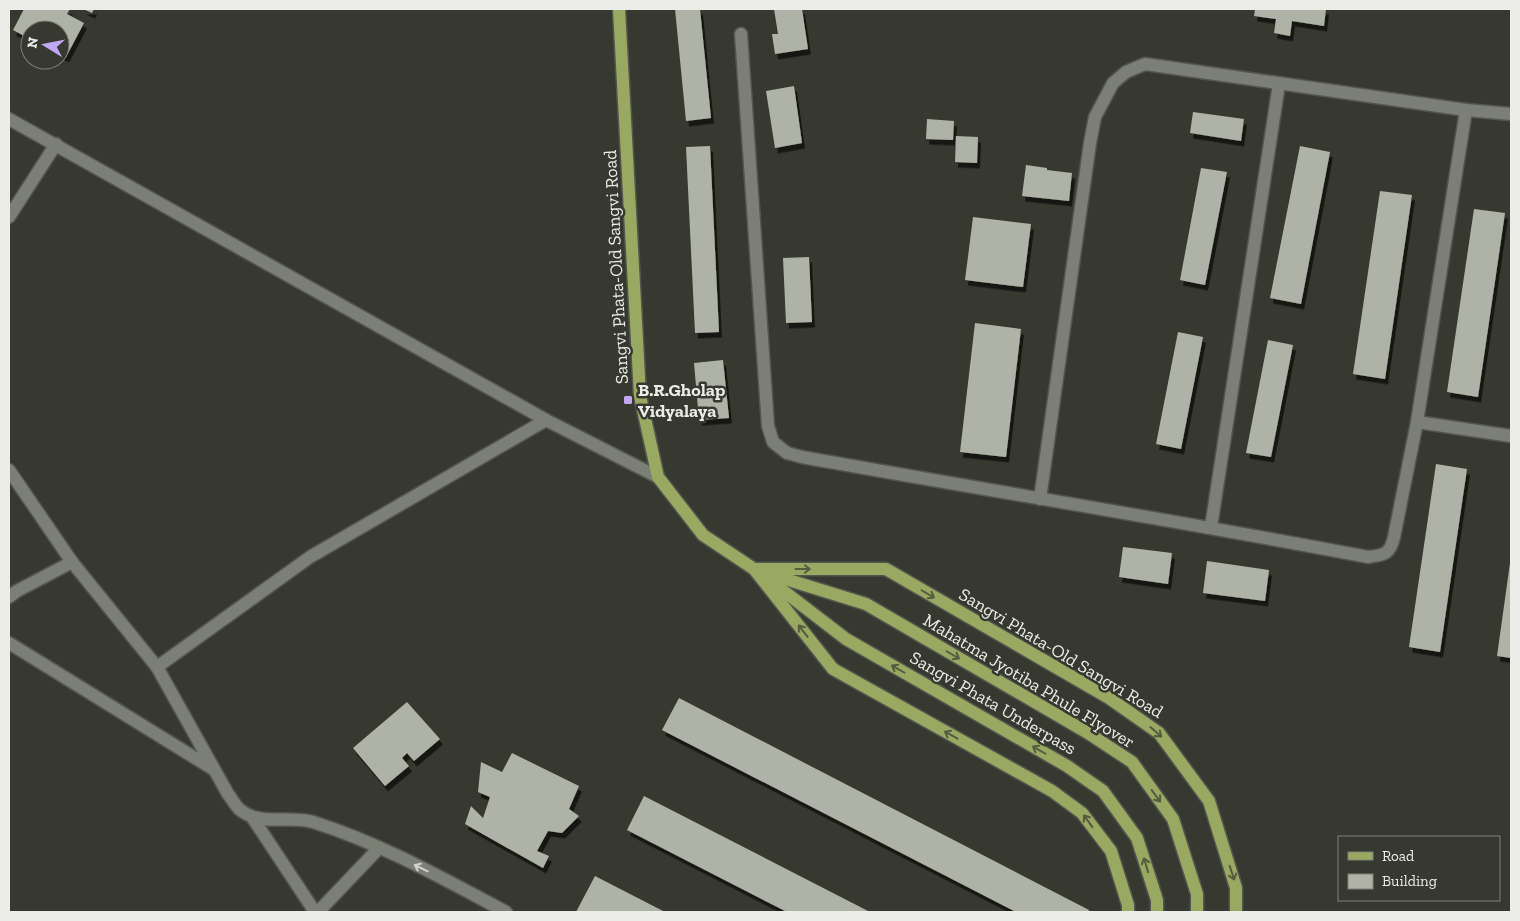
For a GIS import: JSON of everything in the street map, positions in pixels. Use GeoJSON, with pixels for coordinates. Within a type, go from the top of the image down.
{"type":"FeatureCollection","features":[{"type":"Feature","properties":{"kind":"main road","name":"Sangvi Phata-Old Sangvi Road"},"geometry":{"type":"LineString","coordinates":[[619,9],[640,396],[658,478],[703,535],[754,569],[832,670],[1052,791],[1082,812],[1111,851],[1128,905],[1128,912]]}},
{"type":"Feature","properties":{"kind":"main road","name":"Sangvi Phata-Old Sangvi Road"},"geometry":{"type":"LineString","coordinates":[[754,569],[886,569],[1109,698],[1159,733],[1209,801],[1236,888],[1236,912]]}},
{"type":"Feature","properties":{"kind":"main road","name":"Mahatma Jyotiba Phule Flyover"},"geometry":{"type":"LineString","coordinates":[[754,569],[866,604],[1088,732],[1132,762],[1173,820],[1196,894],[1197,912]]}},
{"type":"Feature","properties":{"kind":"main road","name":"Sangvi Phata Underpass"},"geometry":{"type":"LineString","coordinates":[[754,569],[846,639],[1067,766],[1103,791],[1137,838],[1157,900],[1157,912]]}},
{"type":"Feature","properties":{"kind":"lane"},"geometry":{"type":"LineString","coordinates":[[741,34],[768,426],[773,442],[787,453],[1040,499],[1211,527],[1368,557],[1382,556],[1391,548],[1418,422],[1466,110]]}},
{"type":"Feature","properties":{"kind":"lane"},"geometry":{"type":"LineString","coordinates":[[1040,499],[1095,117],[1113,83],[1126,72],[1145,64],[1466,110],[1511,114]]}},
{"type":"Feature","properties":{"kind":"lane"},"geometry":{"type":"LineString","coordinates":[[1211,527],[1279,84]]}},
{"type":"Feature","properties":{"kind":"lane"},"geometry":{"type":"LineString","coordinates":[[9,118],[546,420],[658,478]]}},
{"type":"Feature","properties":{"kind":"lane"},"geometry":{"type":"LineString","coordinates":[[9,217],[56,144]]}},
{"type":"Feature","properties":{"kind":"lane"},"geometry":{"type":"LineString","coordinates":[[157,667],[310,557],[546,420]]}},
{"type":"Feature","properties":{"kind":"lane"},"geometry":{"type":"LineString","coordinates":[[1418,422],[1511,436]]}},
{"type":"Feature","properties":{"kind":"lane"},"geometry":{"type":"LineString","coordinates":[[9,470],[72,562],[157,667],[239,809],[252,817],[311,822],[379,848],[506,912]]}},
{"type":"Feature","properties":{"kind":"lane"},"geometry":{"type":"LineString","coordinates":[[9,597],[72,562]]}},
{"type":"Feature","properties":{"kind":"lane"},"geometry":{"type":"LineString","coordinates":[[9,644],[215,770]]}},
{"type":"Feature","properties":{"kind":"lane"},"geometry":{"type":"LineString","coordinates":[[252,817],[317,912],[379,848]]}},
{"type":"Feature","properties":{"kind":"building"},"geometry":{"type":"Polygon","coordinates":[[[24,9],[70,9],[67,14],[84,23],[70,49],[70,20],[20,20],[20,34],[13,30],[24,9]]]}},
{"type":"Feature","properties":{"kind":"building"},"geometry":{"type":"Polygon","coordinates":[[[83,9],[94,9],[92,13],[83,9]]]}},
{"type":"Feature","properties":{"kind":"building"},"geometry":{"type":"Polygon","coordinates":[[[675,9],[700,9],[711,118],[686,121],[675,9]]]}},
{"type":"Feature","properties":{"kind":"building"},"geometry":{"type":"Polygon","coordinates":[[[774,9],[802,9],[808,49],[775,54],[772,34],[778,34],[774,9]]]}},
{"type":"Feature","properties":{"kind":"building"},"geometry":{"type":"Polygon","coordinates":[[[1255,9],[1326,9],[1324,26],[1292,21],[1290,36],[1274,33],[1276,19],[1254,16],[1255,9]]]}},
{"type":"Feature","properties":{"kind":"building"},"geometry":{"type":"Polygon","coordinates":[[[794,86],[802,143],[775,148],[766,91],[794,86]]]}},
{"type":"Feature","properties":{"kind":"building"},"geometry":{"type":"Polygon","coordinates":[[[1193,112],[1244,119],[1241,141],[1190,133],[1193,112]]]}},
{"type":"Feature","properties":{"kind":"building"},"geometry":{"type":"Polygon","coordinates":[[[927,119],[954,121],[953,140],[926,139],[927,119]]]}},
{"type":"Feature","properties":{"kind":"building"},"geometry":{"type":"Polygon","coordinates":[[[956,136],[978,137],[977,163],[955,162],[956,136]]]}},
{"type":"Feature","properties":{"kind":"building"},"geometry":{"type":"Polygon","coordinates":[[[710,146],[719,332],[695,333],[686,147],[710,146]]]}},
{"type":"Feature","properties":{"kind":"building"},"geometry":{"type":"Polygon","coordinates":[[[1300,146],[1330,152],[1301,304],[1270,298],[1300,146]]]}},
{"type":"Feature","properties":{"kind":"building"},"geometry":{"type":"Polygon","coordinates":[[[1026,165],[1072,173],[1069,201],[1022,196],[1026,165]]]}},
{"type":"Feature","properties":{"kind":"building"},"geometry":{"type":"Polygon","coordinates":[[[1201,168],[1227,172],[1205,285],[1180,280],[1201,168]]]}},
{"type":"Feature","properties":{"kind":"building"},"geometry":{"type":"Polygon","coordinates":[[[1380,191],[1412,195],[1385,379],[1353,374],[1380,191]]]}},
{"type":"Feature","properties":{"kind":"building"},"geometry":{"type":"Polygon","coordinates":[[[1474,209],[1505,213],[1478,397],[1447,392],[1474,209]]]}},
{"type":"Feature","properties":{"kind":"building"},"geometry":{"type":"Polygon","coordinates":[[[973,217],[1031,224],[1023,287],[965,280],[973,217]]]}},
{"type":"Feature","properties":{"kind":"building"},"geometry":{"type":"Polygon","coordinates":[[[809,257],[812,322],[786,323],[783,258],[809,257]]]}},
{"type":"Feature","properties":{"kind":"building"},"geometry":{"type":"Polygon","coordinates":[[[975,323],[1021,329],[1006,457],[960,452],[975,323]]]}},
{"type":"Feature","properties":{"kind":"building"},"geometry":{"type":"Polygon","coordinates":[[[1178,332],[1203,337],[1181,449],[1156,444],[1178,332]]]}},
{"type":"Feature","properties":{"kind":"building"},"geometry":{"type":"Polygon","coordinates":[[[1268,340],[1293,345],[1271,457],[1246,453],[1268,340]]]}},
{"type":"Feature","properties":{"kind":"building"},"geometry":{"type":"Polygon","coordinates":[[[723,360],[729,418],[699,420],[694,363],[723,360]]]}},
{"type":"Feature","properties":{"kind":"building"},"geometry":{"type":"Polygon","coordinates":[[[1436,464],[1467,469],[1440,652],[1409,647],[1436,464]]]}},
{"type":"Feature","properties":{"kind":"building"},"geometry":{"type":"Polygon","coordinates":[[[1123,547],[1172,553],[1168,584],[1119,577],[1123,547]]]}},
{"type":"Feature","properties":{"kind":"building"},"geometry":{"type":"Polygon","coordinates":[[[1207,561],[1269,570],[1265,601],[1203,593],[1207,561]]]}},
{"type":"Feature","properties":{"kind":"building"},"geometry":{"type":"Polygon","coordinates":[[[1511,563],[1511,658],[1497,656],[1511,563]]]}},
{"type":"Feature","properties":{"kind":"building"},"geometry":{"type":"Polygon","coordinates":[[[679,698],[1089,910],[1088,912],[1016,912],[662,730],[679,698]]]}},
{"type":"Feature","properties":{"kind":"building"},"geometry":{"type":"Polygon","coordinates":[[[407,702],[440,739],[414,761],[407,753],[402,758],[409,766],[385,786],[353,748],[407,702]]]}},
{"type":"Feature","properties":{"kind":"building"},"geometry":{"type":"Polygon","coordinates":[[[512,753],[579,786],[569,809],[579,816],[562,833],[548,831],[537,851],[549,856],[543,868],[465,824],[471,806],[483,818],[490,797],[478,792],[481,762],[502,772],[512,753]]]}},
{"type":"Feature","properties":{"kind":"building"},"geometry":{"type":"Polygon","coordinates":[[[644,796],[870,912],[787,912],[627,830],[644,796]]]}},
{"type":"Feature","properties":{"kind":"building"},"geometry":{"type":"Polygon","coordinates":[[[595,876],[665,912],[576,912],[595,876]]]}},
{"type":"Feature","properties":{"kind":"place","name":"B.R.Gholap Vidyalaya"},"geometry":{"type":"Point","coordinates":[628,400]}}]}
